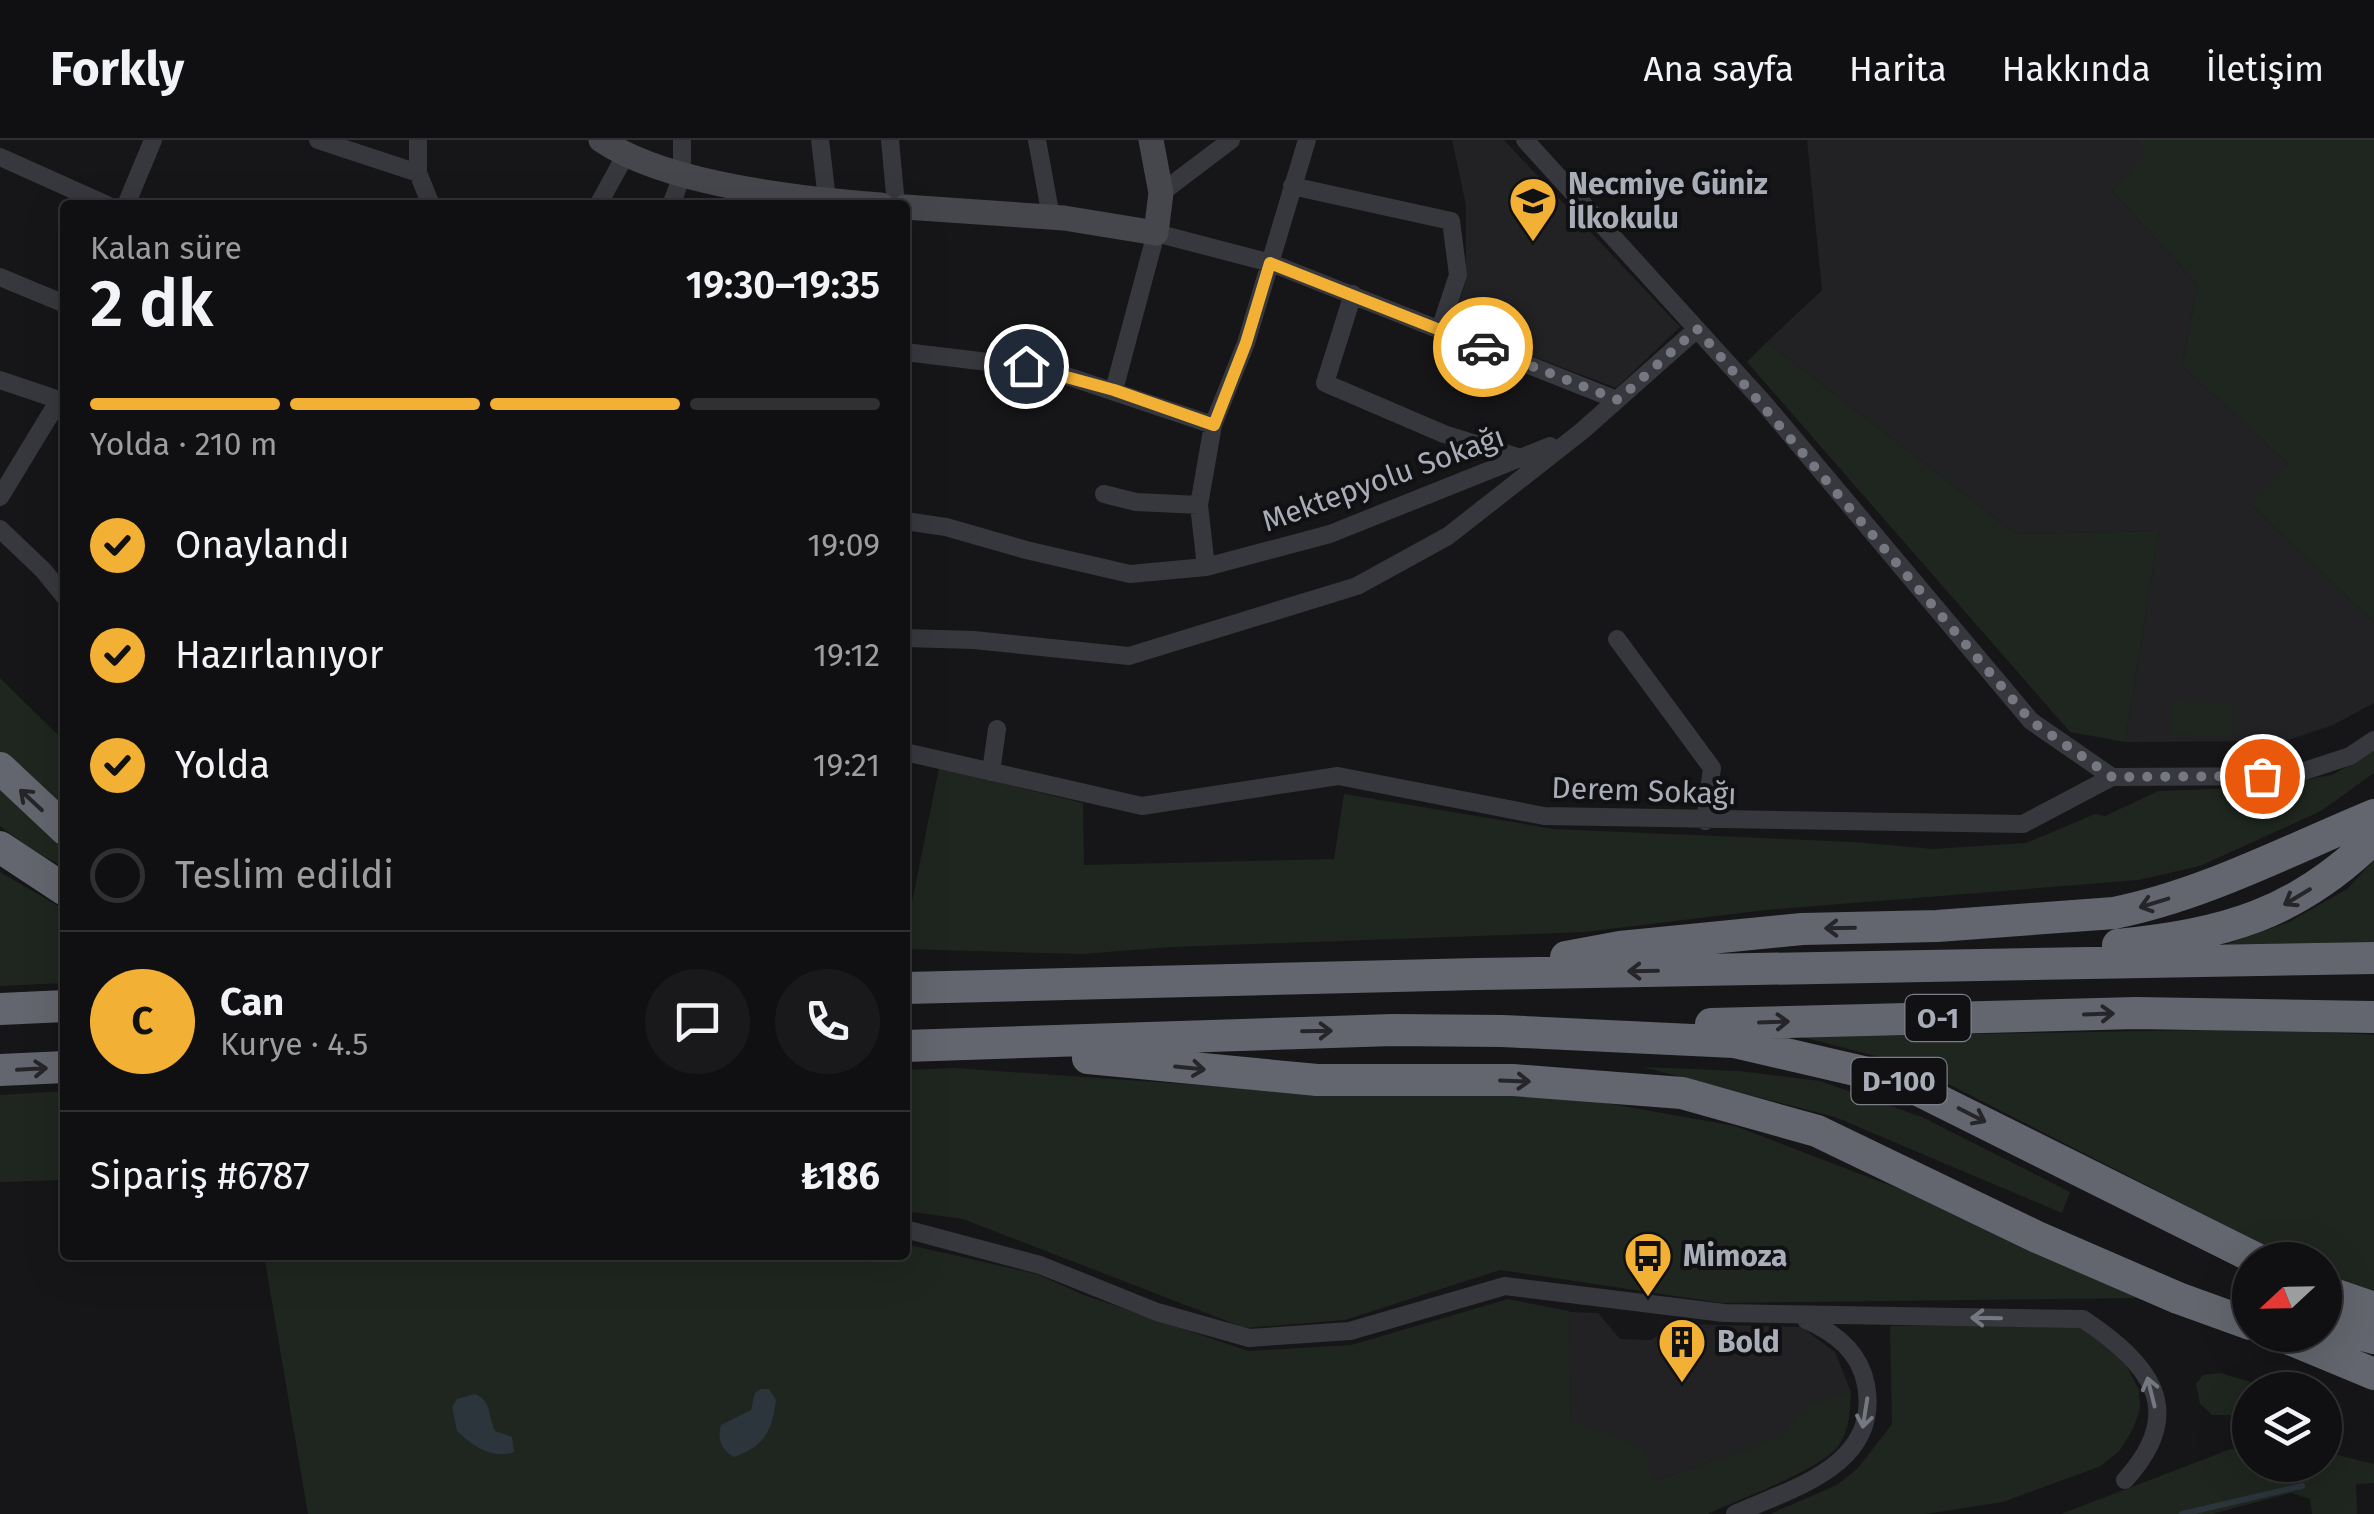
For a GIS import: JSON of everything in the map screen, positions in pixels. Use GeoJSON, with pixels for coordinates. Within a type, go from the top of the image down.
{"type":"FeatureCollection","features":[{"type":"Feature","properties":{"kind":"highway"},"geometry":{"type":"LineString","coordinates":[[0,768],[60,823]]}},
{"type":"Feature","properties":{"kind":"highway"},"geometry":{"type":"LineString","coordinates":[[1478,974],[1620,947],[1734,934],[1937,926],[2114,913],[2208,884],[2374,815]]}},
{"type":"Feature","properties":{"kind":"highway"},"geometry":{"type":"LineString","coordinates":[[1880,968],[1983,950],[2092,948],[2168,940],[2229,926],[2290,902],[2344,868],[2374,838]]}},
{"type":"Feature","properties":{"kind":"highway"},"geometry":{"type":"LineString","coordinates":[[0,847],[60,887]]}},
{"type":"Feature","properties":{"kind":"highway","name":"O-1"},"geometry":{"type":"LineString","coordinates":[[910,988],[2374,958]]}},
{"type":"Feature","properties":{"kind":"highway"},"geometry":{"type":"LineString","coordinates":[[910,967],[1073,984]]}},
{"type":"Feature","properties":{"kind":"highway"},"geometry":{"type":"LineString","coordinates":[[0,1009],[60,1006]]}},
{"type":"Feature","properties":{"kind":"highway","name":"O-1"},"geometry":{"type":"LineString","coordinates":[[910,1046],[1283,1032],[1502,1031],[2136,1013],[2374,1017]]}},
{"type":"Feature","properties":{"kind":"highway","name":"D-100"},"geometry":{"type":"LineString","coordinates":[[1502,1031],[1734,1042],[1898,1080],[2232,1246]]}},
{"type":"Feature","properties":{"kind":"highway"},"geometry":{"type":"LineString","coordinates":[[954,1045],[1317,1080],[1513,1080],[1682,1093],[1817,1131],[2232,1295]]}},
{"type":"Feature","properties":{"kind":"highway"},"geometry":{"type":"LineString","coordinates":[[0,1070],[60,1067]]}},
{"type":"Feature","properties":{"kind":"highway"},"geometry":{"type":"LineString","coordinates":[[1817,1131],[2037,1237],[2232,1318]]}},
{"type":"Feature","properties":{"kind":"highway"},"geometry":{"type":"LineString","coordinates":[[2342,1297],[2374,1308]]}},
{"type":"Feature","properties":{"kind":"highway"},"geometry":{"type":"LineString","coordinates":[[2342,1330],[2374,1338]]}},
{"type":"Feature","properties":{"kind":"highway"},"geometry":{"type":"LineString","coordinates":[[2321,1352],[2374,1374]]}},
{"type":"Feature","properties":{"kind":"street"},"geometry":{"type":"LineString","coordinates":[[128,200],[154,140]]}},
{"type":"Feature","properties":{"kind":"street"},"geometry":{"type":"LineString","coordinates":[[318,140],[418,173]]}},
{"type":"Feature","properties":{"kind":"street"},"geometry":{"type":"LineString","coordinates":[[418,140],[418,173],[429,200]]}},
{"type":"Feature","properties":{"kind":"street"},"geometry":{"type":"LineString","coordinates":[[601,140],[625,156],[760,197],[835,200]]}},
{"type":"Feature","properties":{"kind":"street"},"geometry":{"type":"LineString","coordinates":[[672,200],[682,176],[682,140]]}},
{"type":"Feature","properties":{"kind":"street"},"geometry":{"type":"LineString","coordinates":[[820,140],[826,199]]}},
{"type":"Feature","properties":{"kind":"street"},"geometry":{"type":"LineString","coordinates":[[890,140],[896,200]]}},
{"type":"Feature","properties":{"kind":"street"},"geometry":{"type":"LineString","coordinates":[[1038,140],[1050,217]]}},
{"type":"Feature","properties":{"kind":"street"},"geometry":{"type":"LineString","coordinates":[[1114,390],[1156,233],[1161,192],[1152,140]]}},
{"type":"Feature","properties":{"kind":"street"},"geometry":{"type":"LineString","coordinates":[[1161,192],[1231,140]]}},
{"type":"Feature","properties":{"kind":"street"},"geometry":{"type":"LineString","coordinates":[[1206,567],[1200,504],[1214,425],[1246,343],[1307,140]]}},
{"type":"Feature","properties":{"kind":"street"},"geometry":{"type":"LineString","coordinates":[[1525,140],[1697,329],[2031,721],[2112,777]]}},
{"type":"Feature","properties":{"kind":"street"},"geometry":{"type":"LineString","coordinates":[[601,200],[625,156]]}},
{"type":"Feature","properties":{"kind":"street"},"geometry":{"type":"LineString","coordinates":[[0,158],[97,200]]}},
{"type":"Feature","properties":{"kind":"street"},"geometry":{"type":"LineString","coordinates":[[1292,186],[1452,220],[1458,275],[1440,330]]}},
{"type":"Feature","properties":{"kind":"street"},"geometry":{"type":"LineString","coordinates":[[910,207],[1050,217],[1156,233],[1270,263],[1618,400]]}},
{"type":"Feature","properties":{"kind":"street"},"geometry":{"type":"LineString","coordinates":[[0,277],[60,302]]}},
{"type":"Feature","properties":{"kind":"street"},"geometry":{"type":"LineString","coordinates":[[1353,294],[1325,383],[1444,434],[1524,458]]}},
{"type":"Feature","properties":{"kind":"street"},"geometry":{"type":"LineString","coordinates":[[910,638],[974,640],[1130,656],[1357,586],[1448,536],[1582,431],[1697,329]]}},
{"type":"Feature","properties":{"kind":"street"},"geometry":{"type":"LineString","coordinates":[[910,353],[1046,369],[1214,425]]}},
{"type":"Feature","properties":{"kind":"street"},"geometry":{"type":"LineString","coordinates":[[0,380],[59,400],[0,496]]}},
{"type":"Feature","properties":{"kind":"street","name":"Mektepyolu Sokağı"},"geometry":{"type":"LineString","coordinates":[[910,522],[1130,574],[1206,567],[1330,534],[1524,458],[1582,431]]}},
{"type":"Feature","properties":{"kind":"street"},"geometry":{"type":"LineString","coordinates":[[1104,494],[1136,502],[1200,504]]}},
{"type":"Feature","properties":{"kind":"street"},"geometry":{"type":"LineString","coordinates":[[0,529],[60,592]]}},
{"type":"Feature","properties":{"kind":"street"},"geometry":{"type":"LineString","coordinates":[[1617,639],[1712,768],[1705,821]]}},
{"type":"Feature","properties":{"kind":"street"},"geometry":{"type":"LineString","coordinates":[[991,772],[997,729]]}},
{"type":"Feature","properties":{"kind":"street","name":"Derem Sokağı"},"geometry":{"type":"LineString","coordinates":[[910,753],[1142,806],[1338,776],[1544,816],[2023,824],[2112,777],[2289,776],[2350,756],[2374,740]]}},
{"type":"Feature","properties":{"kind":"street"},"geometry":{"type":"LineString","coordinates":[[910,1230],[1040,1265],[1157,1312],[1248,1338],[1350,1332],[1505,1286],[1724,1314],[2083,1320],[2126,1350],[2150,1382],[2155,1402],[2154,1436],[2141,1462],[2125,1480]]}},
{"type":"Feature","properties":{"kind":"street"},"geometry":{"type":"LineString","coordinates":[[1735,1514],[1818,1476],[1856,1446],[1867,1418],[1864,1376],[1852,1352],[1830,1331],[1796,1316]]}},
{"type":"Feature","properties":{"kind":"street"},"geometry":{"type":"LineString","coordinates":[[1852,1352],[1859,1322],[1870,1317]]}},
{"type":"Feature","properties":{"kind":"shaded area","name":"Necmiye Güniz İlkokulu"},"geometry":{"type":"Polygon","coordinates":[[[1452,140],[1504,140],[1680,327],[1616,388],[1452,325],[1466,281],[1466,205],[1452,140]]]}},
{"type":"Feature","properties":{"kind":"shaded area"},"geometry":{"type":"Polygon","coordinates":[[[1807,140],[2136,140],[2147,151],[2112,191],[2198,285],[2182,366],[2288,464],[2252,506],[2374,622],[2374,703],[2333,725],[2285,741],[2125,742],[2159,531],[2016,534],[1767,342],[1822,290],[1807,140]]]}},
{"type":"Feature","properties":{"kind":"shaded area"},"geometry":{"type":"Polygon","coordinates":[[[2136,140],[2374,140],[2374,622],[2251,505],[2288,464],[2182,366],[2198,285],[2112,191],[2146,151],[2136,140]]]}},
{"type":"Feature","properties":{"kind":"shaded area"},"geometry":{"type":"Polygon","coordinates":[[[1767,342],[2016,534],[2159,531],[2125,742],[2070,732],[1747,362],[1767,342]]]}},
{"type":"Feature","properties":{"kind":"shaded area"},"geometry":{"type":"Polygon","coordinates":[[[0,678],[60,737],[60,807],[0,751],[0,678]]]}},
{"type":"Feature","properties":{"kind":"shaded area"},"geometry":{"type":"Polygon","coordinates":[[[2172,701],[2234,703],[2233,737],[2171,734],[2172,701]]]}},
{"type":"Feature","properties":{"kind":"shaded area"},"geometry":{"type":"Polygon","coordinates":[[[2374,751],[2374,773],[2321,811],[2200,866],[2138,880],[1766,910],[1585,932],[1172,947],[1082,954],[910,949],[910,902],[939,768],[1083,803],[1084,865],[1334,859],[1344,794],[1554,829],[1933,849],[2026,843],[2095,814],[2105,816],[2158,791],[2266,787],[2332,775],[2374,751]]]}},
{"type":"Feature","properties":{"kind":"shaded area"},"geometry":{"type":"Polygon","coordinates":[[[0,787],[60,840],[60,865],[31,849],[0,826],[0,787]]]}},
{"type":"Feature","properties":{"kind":"shaded area"},"geometry":{"type":"Polygon","coordinates":[[[2374,860],[2374,942],[2224,945],[2289,922],[2347,889],[2374,860]]]}},
{"type":"Feature","properties":{"kind":"shaded area"},"geometry":{"type":"Polygon","coordinates":[[[0,872],[60,907],[60,983],[0,986],[0,872]]]}},
{"type":"Feature","properties":{"kind":"shaded area"},"geometry":{"type":"Polygon","coordinates":[[[2270,1029],[2374,1035],[2374,1296],[2342,1282],[2342,1242],[2258,1242],[1911,1065],[1802,1037],[2270,1029]]]}},
{"type":"Feature","properties":{"kind":"shaded area"},"geometry":{"type":"Polygon","coordinates":[[[1643,1067],[1739,1071],[1820,1081],[1922,1117],[2070,1192],[2062,1213],[1835,1117],[1643,1067]]]}},
{"type":"Feature","properties":{"kind":"shaded area"},"geometry":{"type":"Polygon","coordinates":[[[953,1068],[1346,1095],[1567,1096],[1735,1126],[1928,1200],[2145,1298],[1722,1303],[1500,1270],[1345,1320],[1245,1328],[963,1219],[910,1212],[910,1070],[953,1068]]]}},
{"type":"Feature","properties":{"kind":"shaded area"},"geometry":{"type":"Polygon","coordinates":[[[60,1091],[60,1180],[0,1182],[0,1095],[60,1091]]]}},
{"type":"Feature","properties":{"kind":"shaded area"},"geometry":{"type":"Polygon","coordinates":[[[910,1245],[1037,1274],[1084,1295],[1248,1351],[1351,1345],[1508,1299],[1569,1311],[1571,1424],[1586,1425],[1644,1449],[1655,1481],[1780,1437],[1806,1406],[1851,1392],[1845,1432],[1830,1454],[1778,1483],[1708,1514],[308,1514],[265,1260],[910,1260],[910,1245]]]}},
{"type":"Feature","properties":{"kind":"shaded area"},"geometry":{"type":"Polygon","coordinates":[[[1569,1312],[1598,1313],[1620,1339],[1650,1340],[1680,1324],[1801,1327],[1835,1352],[1851,1392],[1806,1407],[1781,1437],[1655,1481],[1586,1426],[1571,1424],[1569,1312]]]}},
{"type":"Feature","properties":{"kind":"shaded area"},"geometry":{"type":"Polygon","coordinates":[[[2076,1324],[2123,1359],[2139,1390],[2140,1409],[2133,1429],[2120,1450],[2101,1466],[2003,1502],[1926,1514],[1770,1514],[1837,1485],[1858,1468],[1892,1424],[1890,1326],[2076,1324]]]}},
{"type":"Feature","properties":{"kind":"shaded area"},"geometry":{"type":"Polygon","coordinates":[[[2203,1375],[2232,1377],[2232,1415],[2212,1415],[2200,1404],[2196,1384],[2203,1375]]]}},
{"type":"Feature","properties":{"kind":"shaded area"},"geometry":{"type":"Polygon","coordinates":[[[769,1389],[776,1400],[769,1429],[753,1448],[734,1457],[721,1444],[721,1425],[751,1410],[755,1393],[769,1389]]]}},
{"type":"Feature","properties":{"kind":"shaded area"},"geometry":{"type":"Polygon","coordinates":[[[475,1394],[487,1405],[495,1431],[512,1437],[514,1452],[491,1453],[457,1431],[452,1407],[457,1399],[475,1394]]]}},
{"type":"Feature","properties":{"kind":"shaded area"},"geometry":{"type":"Polygon","coordinates":[[[2231,1449],[2232,1482],[2342,1482],[2342,1456],[2374,1464],[2374,1483],[2356,1484],[2357,1514],[2312,1514],[2310,1499],[2291,1493],[2212,1514],[2061,1514],[2231,1449]]]}},
{"type":"Feature","properties":{"kind":"waterway"},"geometry":{"type":"LineString","coordinates":[[2182,1514],[2302,1486]]}},
{"type":"Feature","properties":{"kind":"way so far"},"geometry":{"type":"LineString","coordinates":[[1483,347],[1618,400],[1697,329],[2031,721],[2112,777],[2262,776]]}},
{"type":"Feature","properties":{"kind":"place","name":"Necmiye Güniz İlkokulu"},"geometry":{"type":"Point","coordinates":[1533,244]}},
{"type":"Feature","properties":{"kind":"place","name":"Mimoza"},"geometry":{"type":"Point","coordinates":[1648,1298]}},
{"type":"Feature","properties":{"kind":"place","name":"Bold"},"geometry":{"type":"Point","coordinates":[1682,1384]}},
{"type":"Feature","properties":{"kind":"route"},"geometry":{"type":"LineString","coordinates":[[1026,366],[1114,390],[1214,425],[1246,343],[1270,263],[1483,347]]}}]}
